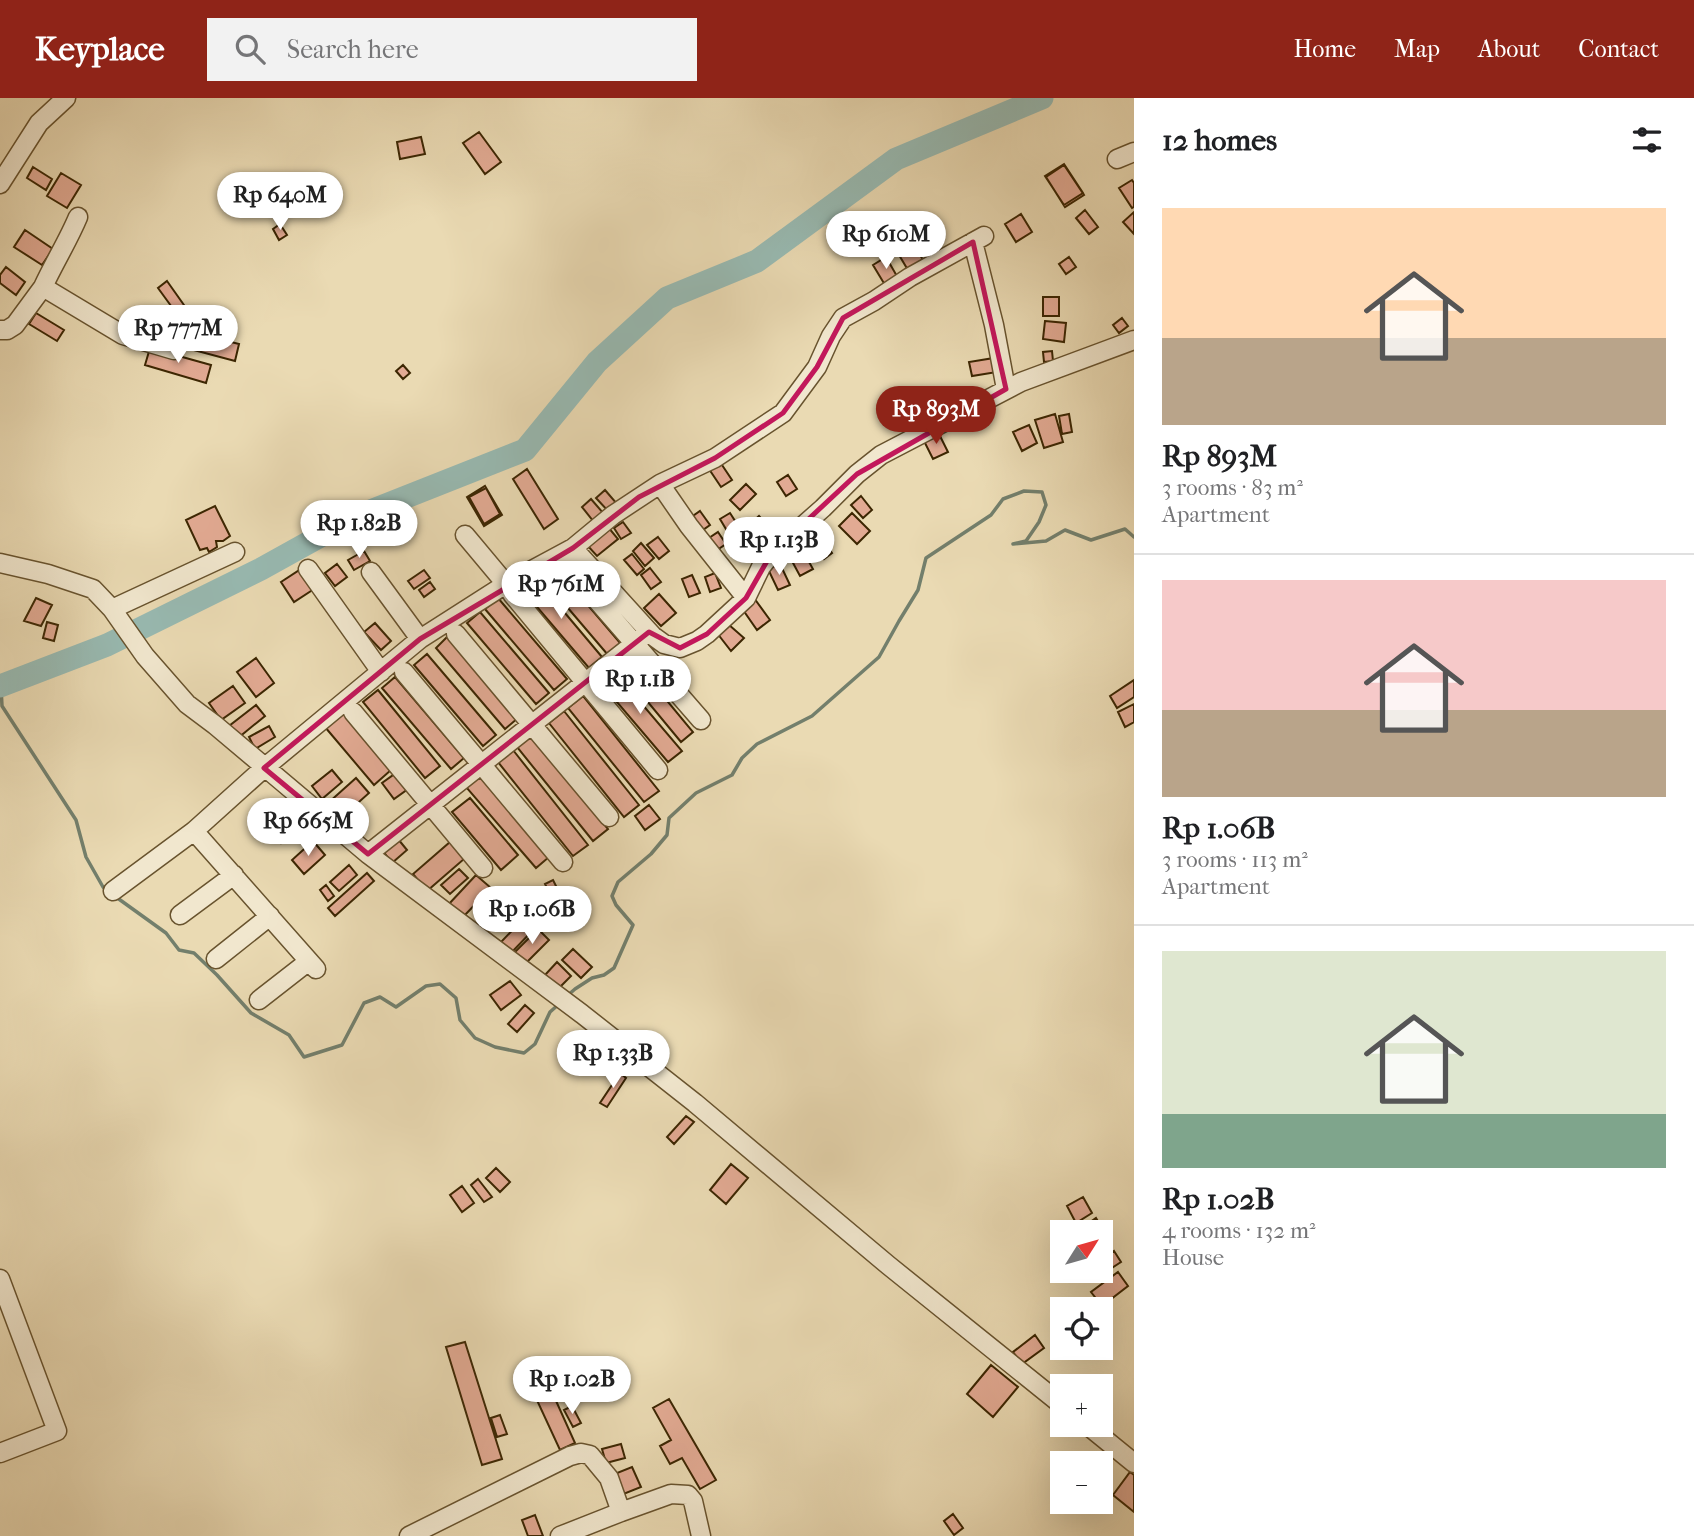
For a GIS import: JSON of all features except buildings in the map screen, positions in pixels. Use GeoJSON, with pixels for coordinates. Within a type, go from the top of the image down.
{"type":"FeatureCollection","features":[{"type":"Feature","properties":{"kind":"street"},"geometry":{"type":"LineString","coordinates":[[0,184],[39,123],[66,98]]}},
{"type":"Feature","properties":{"kind":"street"},"geometry":{"type":"LineString","coordinates":[[1117,159],[1134,152]]}},
{"type":"Feature","properties":{"kind":"street"},"geometry":{"type":"LineString","coordinates":[[0,330],[15,326],[43,287],[78,217]]}},
{"type":"Feature","properties":{"kind":"street"},"geometry":{"type":"LineString","coordinates":[[113,891],[194,831],[264,768],[420,639],[509,589],[573,548],[620,510],[660,484],[715,458],[783,413],[817,367],[831,336],[843,318],[979,239],[1006,389]]}},
{"type":"Feature","properties":{"kind":"street"},"geometry":{"type":"LineString","coordinates":[[43,287],[123,335],[174,350]]}},
{"type":"Feature","properties":{"kind":"street"},"geometry":{"type":"LineString","coordinates":[[573,548],[649,632],[664,644],[680,648],[689,645],[707,634],[746,598],[761,567],[771,554],[881,455],[1021,382],[1134,340]]}},
{"type":"Feature","properties":{"kind":"street"},"geometry":{"type":"LineString","coordinates":[[660,484],[689,526],[746,598]]}},
{"type":"Feature","properties":{"kind":"street"},"geometry":{"type":"LineString","coordinates":[[465,535],[658,770]]}},
{"type":"Feature","properties":{"kind":"street"},"geometry":{"type":"LineString","coordinates":[[117,615],[235,552]]}},
{"type":"Feature","properties":{"kind":"street"},"geometry":{"type":"LineString","coordinates":[[0,564],[48,574],[93,589],[117,615],[145,656],[187,704],[368,854],[582,1014],[695,1103],[888,1265],[1050,1395]]}},
{"type":"Feature","properties":{"kind":"street"},"geometry":{"type":"LineString","coordinates":[[568,567],[701,720]]}},
{"type":"Feature","properties":{"kind":"street"},"geometry":{"type":"LineString","coordinates":[[308,569],[381,672]]}},
{"type":"Feature","properties":{"kind":"street"},"geometry":{"type":"LineString","coordinates":[[371,572],[420,639]]}},
{"type":"Feature","properties":{"kind":"street"},"geometry":{"type":"LineString","coordinates":[[368,854],[649,632]]}},
{"type":"Feature","properties":{"kind":"street"},"geometry":{"type":"LineString","coordinates":[[456,634],[609,817]]}},
{"type":"Feature","properties":{"kind":"street"},"geometry":{"type":"LineString","coordinates":[[404,672],[563,862]]}},
{"type":"Feature","properties":{"kind":"street"},"geometry":{"type":"LineString","coordinates":[[354,712],[483,868]]}},
{"type":"Feature","properties":{"kind":"street"},"geometry":{"type":"LineString","coordinates":[[194,831],[313,965],[259,1000]]}},
{"type":"Feature","properties":{"kind":"street"},"geometry":{"type":"LineString","coordinates":[[180,915],[234,875]]}},
{"type":"Feature","properties":{"kind":"street"},"geometry":{"type":"LineString","coordinates":[[216,959],[270,916]]}},
{"type":"Feature","properties":{"kind":"street"},"geometry":{"type":"LineString","coordinates":[[0,1279],[57,1431],[0,1453]]}},
{"type":"Feature","properties":{"kind":"street"},"geometry":{"type":"LineString","coordinates":[[1102,1437],[1134,1463]]}},
{"type":"Feature","properties":{"kind":"street"},"geometry":{"type":"LineString","coordinates":[[409,1536],[581,1453],[590,1455],[609,1478],[621,1512]]}},
{"type":"Feature","properties":{"kind":"street"},"geometry":{"type":"LineString","coordinates":[[560,1536],[671,1494],[688,1495],[693,1501],[701,1536]]}},
{"type":"Feature","properties":{"kind":"highlighted area"},"geometry":{"type":"Polygon","coordinates":[[[973,242],[1006,389],[857,474],[771,554],[746,598],[707,634],[680,648],[649,632],[368,854],[264,768],[420,639],[573,548],[639,497],[715,458],[783,413],[817,367],[843,318],[973,242]]]}},
{"type":"Feature","properties":{"kind":"waterway"},"geometry":{"type":"LineString","coordinates":[[0,686],[107,645],[261,569],[353,518],[525,450],[597,362],[667,298],[757,261],[896,159],[1042,98]]}},
{"type":"Feature","properties":{"kind":"waterway"},"geometry":{"type":"LineString","coordinates":[[567,996],[592,978],[604,975],[614,968],[633,925],[612,896],[618,882],[651,854],[667,835],[669,818],[696,793],[732,775],[742,758],[757,744],[812,716],[879,657],[918,590],[926,558],[991,515],[1003,499],[1024,491],[1042,492],[1046,505],[1039,522],[1026,541],[1013,544],[1046,541],[1065,530],[1091,540],[1125,529],[1134,537]]}},
{"type":"Feature","properties":{"kind":"waterway"},"geometry":{"type":"LineString","coordinates":[[1,686],[2,706],[76,820],[86,857],[107,890]]}},
{"type":"Feature","properties":{"kind":"waterway"},"geometry":{"type":"LineString","coordinates":[[116,897],[166,933],[179,950],[194,953],[251,1013],[289,1035],[304,1057],[342,1045],[364,1003],[380,997],[396,1007],[426,986],[440,984],[456,998],[460,1020],[475,1038],[495,1047],[524,1053],[535,1044],[550,1012],[559,1004]]}}]}
